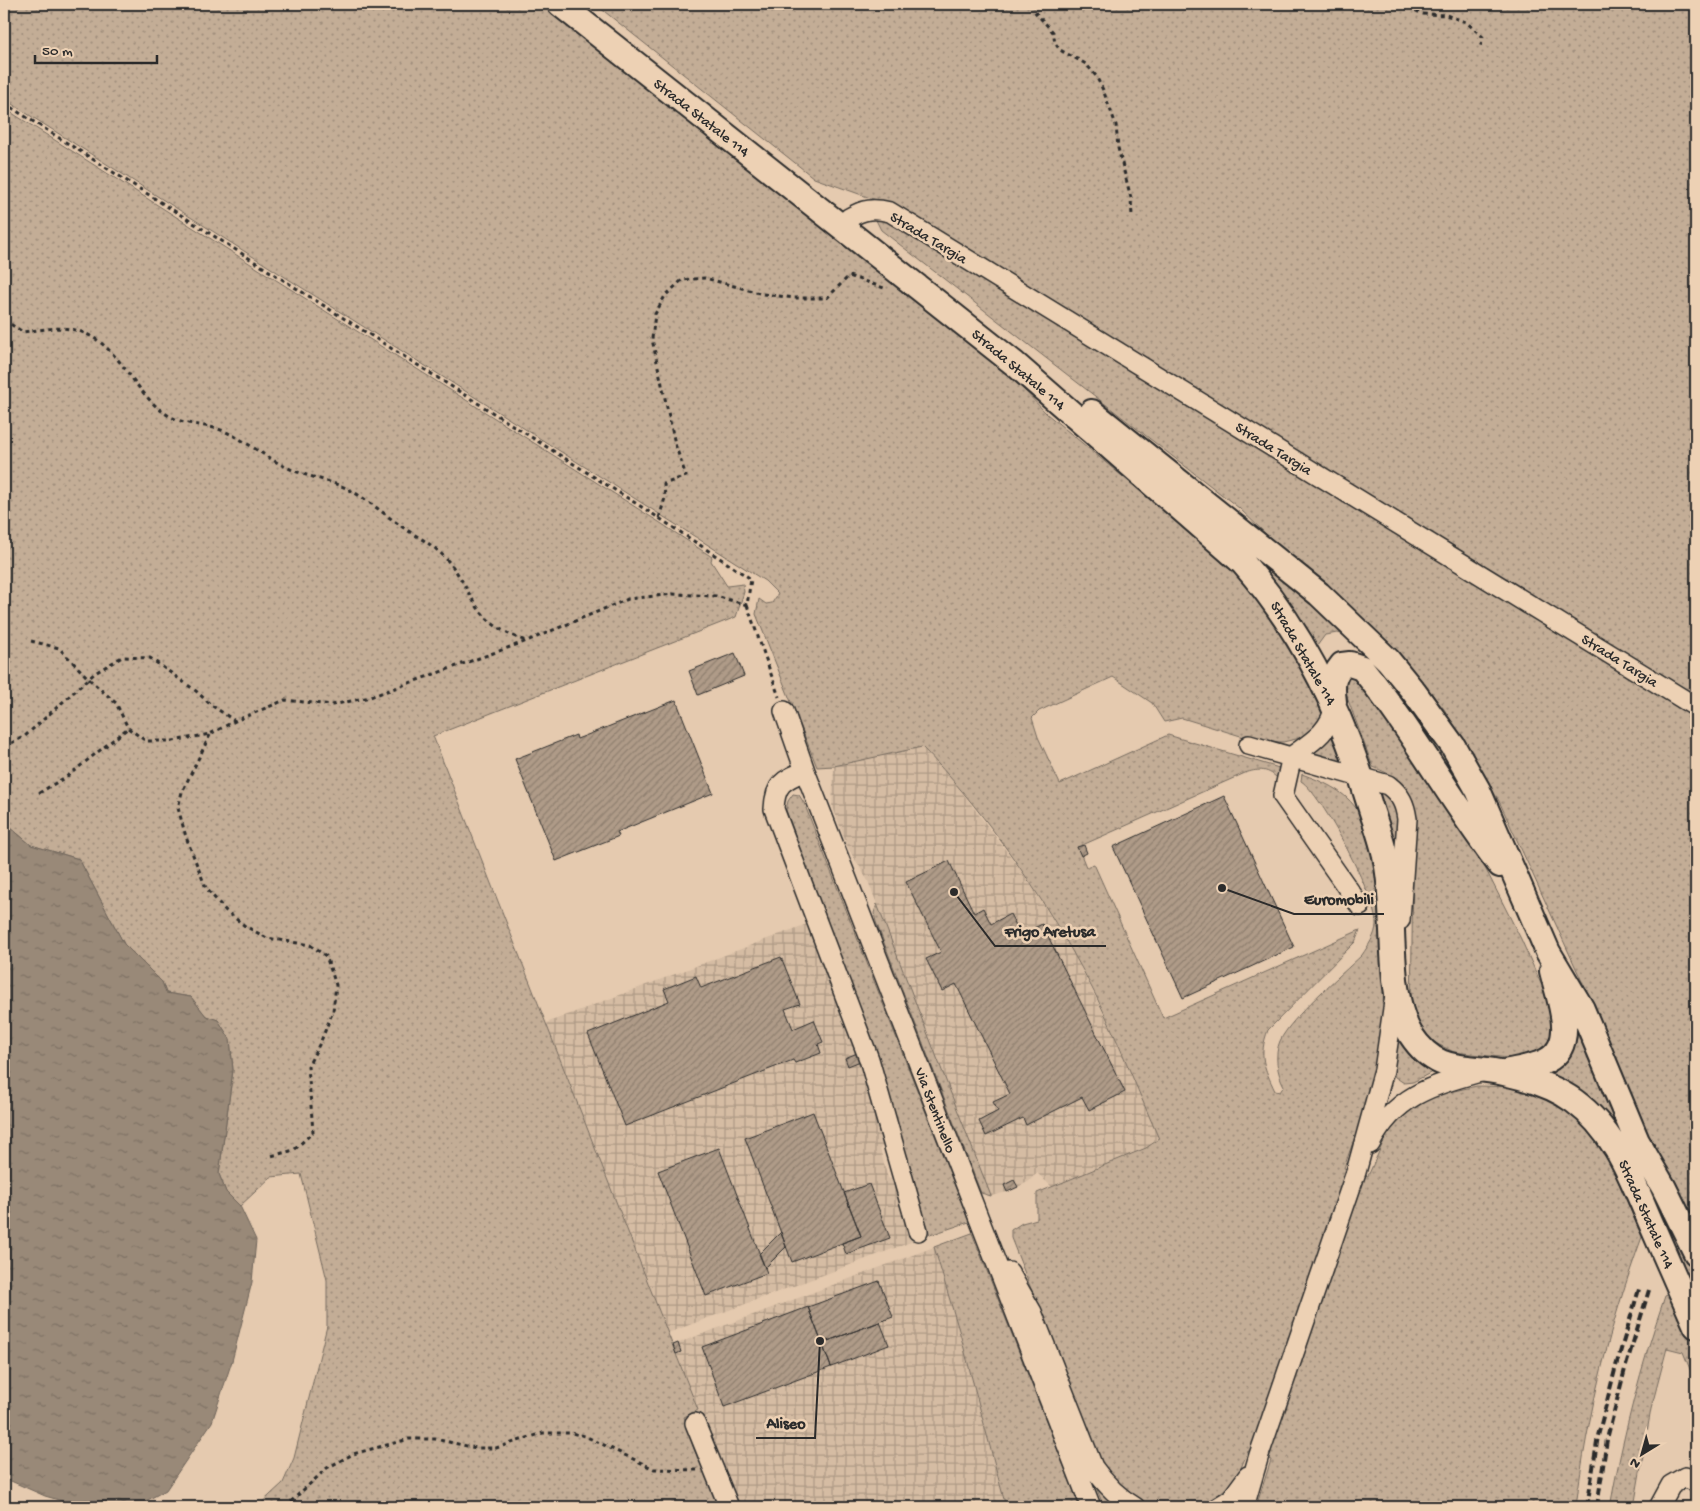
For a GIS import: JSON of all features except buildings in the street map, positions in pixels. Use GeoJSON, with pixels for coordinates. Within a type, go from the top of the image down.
{"type":"FeatureCollection","features":[{"type":"Feature","properties":{"kind":"main road","name":"Strada Statale 114"},"geometry":{"type":"LineString","coordinates":[[560,4],[1015,364],[1243,563],[1284,614],[1335,705],[1362,778],[1386,861],[1390,891],[1396,982],[1403,1019],[1412,1037],[1440,1062],[1457,1068],[1493,1072],[1562,1093],[1594,1120],[1610,1139],[1627,1165],[1696,1326]]}},
{"type":"Feature","properties":{"kind":"main road","name":"Strada Statale 114"},"geometry":{"type":"LineString","coordinates":[[582,4],[1212,507],[1319,594],[1365,636],[1414,692],[1453,746],[1478,790],[1519,890],[1548,952],[1582,1009],[1637,1141],[1664,1188],[1696,1253]]}},
{"type":"Feature","properties":{"kind":"main road"},"geometry":{"type":"LineString","coordinates":[[1335,705],[1332,685],[1334,674],[1342,665],[1350,664],[1362,668],[1424,751],[1475,832],[1519,890]]}},
{"type":"Feature","properties":{"kind":"main road"},"geometry":{"type":"LineString","coordinates":[[1493,1072],[1548,1060],[1557,1053],[1566,1029],[1548,952]]}},
{"type":"Feature","properties":{"kind":"street","name":"Strada Targia"},"geometry":{"type":"LineString","coordinates":[[849,218],[863,210],[874,208],[890,212],[1696,706]]}},
{"type":"Feature","properties":{"kind":"street"},"geometry":{"type":"LineString","coordinates":[[1335,705],[1333,718],[1327,729],[1292,756],[1283,796],[1360,906]]}},
{"type":"Feature","properties":{"kind":"street","name":"Via Stentinello"},"geometry":{"type":"LineString","coordinates":[[784,711],[805,771],[1091,1507]]}},
{"type":"Feature","properties":{"kind":"street"},"geometry":{"type":"LineString","coordinates":[[1244,1507],[1259,1455],[1356,1172],[1384,1070],[1396,982],[1407,819],[1405,804],[1388,785],[1249,745]]}},
{"type":"Feature","properties":{"kind":"street"},"geometry":{"type":"LineString","coordinates":[[805,771],[786,778],[774,793],[774,809],[869,1059],[918,1231]]}},
{"type":"Feature","properties":{"kind":"street"},"geometry":{"type":"LineString","coordinates":[[1356,1172],[1380,1125],[1396,1107],[1413,1095],[1444,1082],[1493,1072]]}},
{"type":"Feature","properties":{"kind":"street"},"geometry":{"type":"LineString","coordinates":[[978,1219],[1032,1312],[1093,1467],[1107,1486],[1121,1499],[1135,1507]]}},
{"type":"Feature","properties":{"kind":"street"},"geometry":{"type":"LineString","coordinates":[[695,1423],[729,1507]]}},
{"type":"Feature","properties":{"kind":"street"},"geometry":{"type":"LineString","coordinates":[[1218,1507],[1232,1499],[1244,1484],[1259,1455]]}},
{"type":"Feature","properties":{"kind":"street"},"geometry":{"type":"LineString","coordinates":[[1659,1507],[1671,1485],[1685,1477],[1696,1482]]}},
{"type":"Feature","properties":{"kind":"path"},"geometry":{"type":"LineString","coordinates":[[1034,4],[1034,11],[1053,32],[1055,43],[1060,50],[1086,64],[1096,76],[1103,90],[1116,125],[1118,148],[1131,198],[1132,216]]}},
{"type":"Feature","properties":{"kind":"path"},"geometry":{"type":"LineString","coordinates":[[1401,4],[1422,14],[1446,14],[1466,22],[1483,37],[1480,48]]}},
{"type":"Feature","properties":{"kind":"path"},"geometry":{"type":"LineString","coordinates":[[4,103],[660,518],[751,579],[747,605],[784,711]]}},
{"type":"Feature","properties":{"kind":"path"},"geometry":{"type":"LineString","coordinates":[[660,518],[665,498],[664,484],[686,476],[675,444],[652,339],[656,314],[665,296],[682,280],[705,278],[763,294],[794,298],[826,298],[849,276],[889,290]]}},
{"type":"Feature","properties":{"kind":"path"},"geometry":{"type":"LineString","coordinates":[[4,320],[22,332],[56,328],[79,331],[122,363],[153,405],[172,418],[224,431],[287,468],[348,489],[436,549],[449,564],[476,608],[492,624],[506,634],[526,641]]}},
{"type":"Feature","properties":{"kind":"path"},"geometry":{"type":"LineString","coordinates":[[31,641],[59,648],[90,680],[116,703],[128,728],[146,741],[173,741],[210,734],[285,700],[332,705],[370,697],[526,641],[628,599],[673,594],[716,596],[747,605]]}},
{"type":"Feature","properties":{"kind":"path"},"geometry":{"type":"LineString","coordinates":[[4,747],[26,736],[90,680],[95,672],[122,657],[150,658],[196,691],[211,705],[236,721]]}},
{"type":"Feature","properties":{"kind":"path"},"geometry":{"type":"LineString","coordinates":[[38,793],[69,775],[128,728]]}},
{"type":"Feature","properties":{"kind":"path"},"geometry":{"type":"LineString","coordinates":[[210,734],[182,792],[178,808],[186,837],[206,888],[226,911],[245,926],[267,938],[310,945],[326,956],[336,985],[333,1012],[321,1042],[308,1066],[313,1132],[294,1150],[271,1156]]}},
{"type":"Feature","properties":{"kind":"path"},"geometry":{"type":"LineString","coordinates":[[285,1507],[328,1468],[353,1454],[409,1439],[435,1439],[476,1448],[496,1448],[556,1432],[585,1436],[654,1469],[686,1471],[713,1466]]}},
{"type":"Feature","properties":{"kind":"shaded area"},"geometry":{"type":"Polygon","coordinates":[[[4,4],[544,4],[1001,366],[1047,414],[1226,562],[1257,591],[1320,696],[1322,719],[1309,736],[1283,742],[1257,741],[1182,718],[1164,722],[1152,703],[1113,677],[1039,711],[1032,718],[1038,737],[1060,784],[1168,735],[1279,768],[1277,778],[1269,772],[1262,770],[1245,773],[1078,847],[1086,867],[1094,864],[1163,1018],[1360,930],[1355,942],[1268,1030],[1263,1054],[1268,1075],[1275,1091],[1280,1092],[1284,1086],[1278,1070],[1277,1058],[1278,1046],[1286,1031],[1305,1009],[1362,955],[1376,928],[1374,911],[1358,871],[1322,805],[1301,781],[1302,774],[1325,783],[1338,791],[1351,801],[1356,808],[1367,832],[1376,863],[1384,938],[1384,977],[1375,1074],[1365,1110],[1344,1168],[1368,1176],[1387,1134],[1397,1120],[1422,1102],[1440,1094],[1477,1086],[1518,1087],[1535,1092],[1571,1112],[1603,1146],[1642,1237],[1630,1270],[1601,1370],[1586,1438],[1576,1507],[1256,1507],[1271,1460],[1248,1451],[1238,1475],[1232,1483],[1212,1500],[1199,1507],[1154,1507],[1128,1495],[1099,1462],[1011,1238],[1011,1230],[1022,1223],[1037,1219],[1037,1193],[1146,1148],[1159,1139],[1118,1042],[1084,972],[1055,922],[1003,843],[964,793],[922,747],[834,766],[817,767],[756,614],[759,599],[766,604],[772,603],[778,594],[765,581],[4,99],[4,4]]]}},
{"type":"Feature","properties":{"kind":"shaded area"},"geometry":{"type":"Polygon","coordinates":[[[595,4],[1696,4],[1696,701],[893,206],[814,178],[595,4]]]}},
{"type":"Feature","properties":{"kind":"shaded area"},"geometry":{"type":"Polygon","coordinates":[[[4,108],[712,557],[711,561],[727,586],[743,584],[744,592],[736,617],[433,736],[698,1410],[684,1417],[694,1449],[720,1507],[257,1507],[283,1483],[294,1458],[327,1326],[327,1280],[301,1174],[271,1177],[240,1206],[226,1192],[219,1174],[233,1070],[230,1039],[218,1020],[206,1016],[191,997],[166,993],[162,982],[124,944],[79,859],[31,845],[4,822],[4,108]]]}},
{"type":"Feature","properties":{"kind":"shaded area"},"geometry":{"type":"Polygon","coordinates":[[[879,215],[1696,715],[1696,1227],[1675,1180],[1642,1133],[1609,1040],[1499,801],[1444,709],[1398,653],[1348,605],[1239,508],[881,230],[876,220],[879,215]]]}},
{"type":"Feature","properties":{"kind":"shaded area"},"geometry":{"type":"Polygon","coordinates":[[[1205,515],[1362,645],[1436,737],[1470,797],[1477,820],[1435,749],[1378,671],[1346,636],[1338,633],[1325,635],[1317,646],[1318,658],[1205,515]]]}},
{"type":"Feature","properties":{"kind":"shaded area"},"geometry":{"type":"Polygon","coordinates":[[[756,614],[922,747],[945,770],[1023,873],[1072,950],[1115,1037],[1159,1139],[1146,1148],[1052,1187],[1037,1173],[1028,1182],[1007,1192],[991,1196],[868,881],[848,848],[832,805],[834,767],[817,767],[756,614]]]}},
{"type":"Feature","properties":{"kind":"shaded area"},"geometry":{"type":"Polygon","coordinates":[[[1354,673],[1474,846],[1521,939],[1559,1024],[1546,1051],[1518,1059],[1454,1052],[1429,1040],[1417,1024],[1411,1009],[1414,805],[1403,785],[1387,773],[1373,767],[1342,684],[1345,675],[1354,673]]]}},
{"type":"Feature","properties":{"kind":"shaded area"},"geometry":{"type":"Polygon","coordinates":[[[1330,736],[1336,739],[1342,762],[1308,753],[1330,736]]]}},
{"type":"Feature","properties":{"kind":"shaded area"},"geometry":{"type":"Polygon","coordinates":[[[1379,791],[1393,802],[1396,809],[1399,824],[1398,851],[1393,849],[1379,791]]]}},
{"type":"Feature","properties":{"kind":"shaded area"},"geometry":{"type":"Polygon","coordinates":[[[793,794],[799,795],[804,803],[969,1222],[930,1235],[875,1057],[786,810],[788,801],[793,794]]]}},
{"type":"Feature","properties":{"kind":"shaded area"},"geometry":{"type":"Polygon","coordinates":[[[877,904],[991,1196],[981,1193],[876,922],[874,913],[877,904]]]}},
{"type":"Feature","properties":{"kind":"shaded area"},"geometry":{"type":"Polygon","coordinates":[[[807,924],[863,1060],[885,1142],[880,1149],[884,1164],[888,1178],[897,1181],[914,1241],[668,1333],[546,1023],[807,924]]]}},
{"type":"Feature","properties":{"kind":"shaded area"},"geometry":{"type":"Polygon","coordinates":[[[1572,1014],[1696,1273],[1696,1295],[1625,1137],[1611,1121],[1540,1071],[1563,1054],[1572,1042],[1574,1025],[1572,1014]]]}},
{"type":"Feature","properties":{"kind":"shaded area"},"geometry":{"type":"Polygon","coordinates":[[[1396,1040],[1402,1042],[1434,1071],[1413,1082],[1404,1083],[1395,1077],[1392,1066],[1396,1040]]]}},
{"type":"Feature","properties":{"kind":"shaded area"},"geometry":{"type":"Polygon","coordinates":[[[972,1233],[1080,1507],[1006,1507],[961,1337],[934,1247],[972,1233]]]}},
{"type":"Feature","properties":{"kind":"shaded area"},"geometry":{"type":"Polygon","coordinates":[[[934,1247],[961,1337],[1006,1507],[720,1507],[694,1449],[684,1417],[698,1409],[673,1345],[934,1247]]]}},
{"type":"Feature","properties":{"kind":"shaded area"},"geometry":{"type":"Polygon","coordinates":[[[1670,1294],[1683,1312],[1696,1342],[1696,1384],[1683,1352],[1667,1348],[1651,1409],[1634,1507],[1610,1507],[1640,1375],[1665,1296],[1670,1294]]]}},
{"type":"Feature","properties":{"kind":"shaded area"},"geometry":{"type":"Polygon","coordinates":[[[1096,1487],[1116,1507],[1104,1507],[1096,1487]]]}},
{"type":"Feature","properties":{"kind":"water"},"geometry":{"type":"Polygon","coordinates":[[[4,822],[31,845],[79,859],[124,944],[162,982],[166,993],[191,997],[206,1016],[218,1020],[230,1039],[233,1070],[219,1174],[226,1192],[240,1206],[256,1240],[252,1282],[232,1361],[212,1422],[166,1490],[135,1507],[83,1507],[45,1496],[4,1478],[4,822]]]}},
{"type":"Feature","properties":{"kind":"railway"},"geometry":{"type":"LineString","coordinates":[[1587,1507],[1598,1436],[1616,1366],[1640,1286]]}},
{"type":"Feature","properties":{"kind":"railway"},"geometry":{"type":"LineString","coordinates":[[1597,1507],[1607,1439],[1625,1369],[1649,1290]]}},
{"type":"Feature","properties":{"kind":"place","name":"Euromobili"},"geometry":{"type":"Point","coordinates":[1222,888]}},
{"type":"Feature","properties":{"kind":"place","name":"Frigo Aretusa"},"geometry":{"type":"Point","coordinates":[954,892]}},
{"type":"Feature","properties":{"kind":"place","name":"Aliseo"},"geometry":{"type":"Point","coordinates":[820,1341]}}]}
